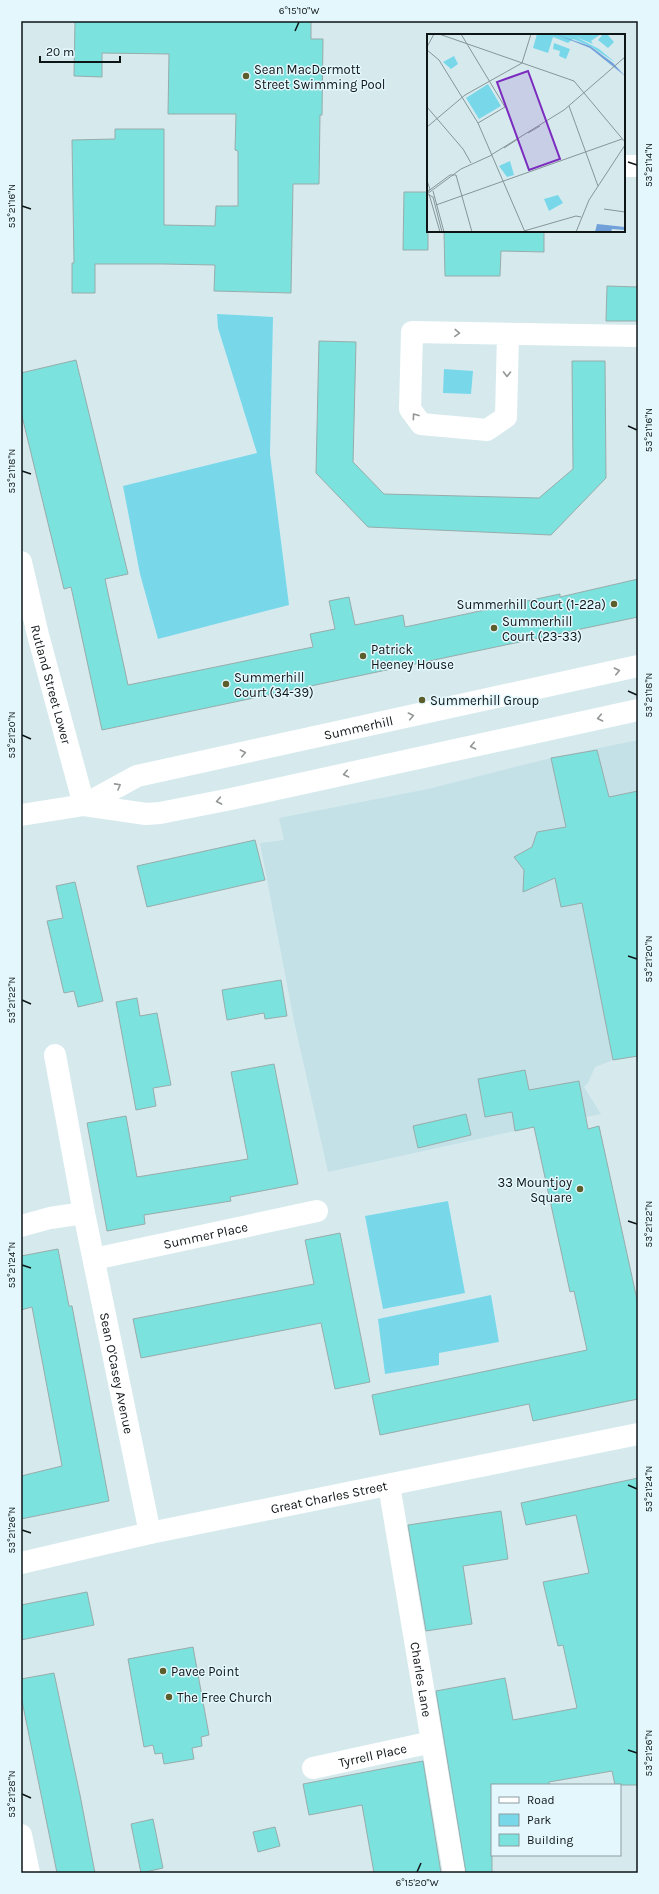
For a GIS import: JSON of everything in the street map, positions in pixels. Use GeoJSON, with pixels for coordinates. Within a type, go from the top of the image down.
{"type":"FeatureCollection","features":[{"type":"Feature","properties":{"kind":"street"},"geometry":{"type":"LineString","coordinates":[[508,334],[506,417],[486,430],[421,424],[410,409],[412,332],[638,336]]}},
{"type":"Feature","properties":{"kind":"street","name":"Rutland Street Lower"},"geometry":{"type":"LineString","coordinates":[[21,562],[29,637],[84,805]]}},
{"type":"Feature","properties":{"kind":"street","name":"Summerhill"},"geometry":{"type":"LineString","coordinates":[[84,805],[138,776],[638,666]]}},
{"type":"Feature","properties":{"kind":"street","name":"Summerhill"},"geometry":{"type":"LineString","coordinates":[[21,815],[84,805],[146,814],[160,813],[231,799],[638,710]]}},
{"type":"Feature","properties":{"kind":"street","name":"Sean O'Casey Avenue"},"geometry":{"type":"LineString","coordinates":[[55,1056],[84,1213],[150,1533]]}},
{"type":"Feature","properties":{"kind":"street","name":"Summer Place"},"geometry":{"type":"LineString","coordinates":[[94,1259],[317,1211]]}},
{"type":"Feature","properties":{"kind":"street"},"geometry":{"type":"LineString","coordinates":[[21,1226],[50,1218],[84,1213]]}},
{"type":"Feature","properties":{"kind":"street","name":"Great Charles Street"},"geometry":{"type":"LineString","coordinates":[[21,1563],[150,1533],[638,1434]]}},
{"type":"Feature","properties":{"kind":"street","name":"Charles Lane"},"geometry":{"type":"LineString","coordinates":[[389,1485],[454,1873]]}},
{"type":"Feature","properties":{"kind":"street","name":"Tyrrell Place"},"geometry":{"type":"LineString","coordinates":[[313,1768],[432,1742]]}},
{"type":"Feature","properties":{"kind":"street"},"geometry":{"type":"LineString","coordinates":[[21,1835],[29,1873]]}},
{"type":"Feature","properties":{"kind":"shaded area"},"geometry":{"type":"Polygon","coordinates":[[[638,740],[638,1056],[613,1060],[595,1067],[588,1083],[584,1087],[601,1114],[515,1131],[328,1172],[294,1021],[260,843],[284,840],[279,818],[428,789],[551,758],[638,740]]]}},
{"type":"Feature","properties":{"kind":"green space"},"geometry":{"type":"Polygon","coordinates":[[[217,314],[273,317],[270,454],[289,605],[158,639],[140,574],[123,486],[257,453],[218,328],[217,314]]]}},
{"type":"Feature","properties":{"kind":"green space"},"geometry":{"type":"Polygon","coordinates":[[[444,369],[473,371],[471,394],[443,393],[444,369]]]}},
{"type":"Feature","properties":{"kind":"green space"},"geometry":{"type":"Polygon","coordinates":[[[448,1201],[465,1293],[383,1309],[365,1216],[448,1201]]]}},
{"type":"Feature","properties":{"kind":"green space"},"geometry":{"type":"Polygon","coordinates":[[[491,1295],[499,1342],[439,1353],[439,1365],[385,1374],[378,1319],[491,1295]]]}},
{"type":"Feature","properties":{"kind":"building"},"geometry":{"type":"Polygon","coordinates":[[[75,21],[311,21],[311,39],[323,39],[319,184],[293,184],[291,293],[214,291],[215,265],[95,264],[95,293],[72,293],[72,263],[74,263],[72,140],[115,139],[115,129],[164,129],[164,225],[215,226],[216,206],[238,206],[238,151],[235,150],[236,114],[168,114],[169,54],[102,53],[102,77],[74,76],[75,21]]]}},
{"type":"Feature","properties":{"kind":"building"},"geometry":{"type":"Polygon","coordinates":[[[404,192],[427,192],[428,250],[403,250],[404,192]]]}},
{"type":"Feature","properties":{"kind":"building"},"geometry":{"type":"Polygon","coordinates":[[[444,232],[544,232],[544,252],[501,251],[500,276],[445,276],[444,232]]]}},
{"type":"Feature","properties":{"kind":"building"},"geometry":{"type":"Polygon","coordinates":[[[607,286],[638,287],[638,321],[606,321],[607,286]]]}},
{"type":"Feature","properties":{"kind":"building"},"geometry":{"type":"Polygon","coordinates":[[[319,341],[356,342],[353,462],[384,494],[539,498],[573,469],[572,361],[605,361],[606,478],[551,535],[368,527],[316,473],[319,341]]]}},
{"type":"Feature","properties":{"kind":"building"},"geometry":{"type":"Polygon","coordinates":[[[76,360],[128,574],[105,579],[128,685],[313,647],[310,634],[335,629],[329,601],[349,597],[355,625],[403,615],[405,627],[560,594],[560,597],[638,579],[638,617],[102,730],[71,587],[64,589],[21,412],[21,373],[76,360]]]}},
{"type":"Feature","properties":{"kind":"building"},"geometry":{"type":"Polygon","coordinates":[[[597,750],[609,797],[638,791],[638,1056],[613,1060],[582,903],[561,907],[555,878],[523,892],[524,870],[514,857],[532,847],[537,832],[566,827],[551,758],[597,750]]]}},
{"type":"Feature","properties":{"kind":"building"},"geometry":{"type":"Polygon","coordinates":[[[255,840],[265,880],[147,907],[137,866],[255,840]]]}},
{"type":"Feature","properties":{"kind":"building"},"geometry":{"type":"Polygon","coordinates":[[[75,882],[103,1001],[78,1007],[74,991],[64,993],[47,921],[63,918],[56,886],[75,882]]]}},
{"type":"Feature","properties":{"kind":"building"},"geometry":{"type":"Polygon","coordinates":[[[281,980],[287,1016],[265,1019],[264,1013],[227,1020],[222,990],[281,980]]]}},
{"type":"Feature","properties":{"kind":"building"},"geometry":{"type":"Polygon","coordinates":[[[137,998],[140,1016],[157,1013],[171,1085],[153,1088],[156,1106],[136,1110],[116,1002],[137,998]]]}},
{"type":"Feature","properties":{"kind":"building"},"geometry":{"type":"Polygon","coordinates":[[[274,1064],[298,1184],[230,1197],[231,1201],[144,1215],[145,1224],[107,1231],[87,1123],[126,1116],[137,1177],[248,1159],[231,1072],[274,1064]]]}},
{"type":"Feature","properties":{"kind":"building"},"geometry":{"type":"Polygon","coordinates":[[[525,1070],[529,1090],[579,1081],[588,1129],[599,1126],[638,1304],[638,1399],[533,1421],[529,1404],[380,1435],[372,1395],[587,1350],[574,1291],[570,1292],[534,1127],[515,1131],[512,1112],[485,1117],[478,1079],[525,1070]]]}},
{"type":"Feature","properties":{"kind":"building"},"geometry":{"type":"Polygon","coordinates":[[[466,1114],[471,1135],[418,1148],[413,1126],[466,1114]]]}},
{"type":"Feature","properties":{"kind":"building"},"geometry":{"type":"Polygon","coordinates":[[[340,1233],[370,1382],[335,1389],[321,1323],[141,1358],[133,1319],[314,1284],[305,1240],[340,1233]]]}},
{"type":"Feature","properties":{"kind":"building"},"geometry":{"type":"Polygon","coordinates":[[[58,1249],[69,1306],[72,1306],[109,1501],[21,1519],[21,1476],[62,1466],[32,1307],[21,1310],[21,1256],[58,1249]]]}},
{"type":"Feature","properties":{"kind":"building"},"geometry":{"type":"Polygon","coordinates":[[[638,1478],[638,1785],[615,1784],[612,1771],[549,1782],[549,1784],[491,1784],[492,1873],[466,1873],[436,1691],[505,1678],[513,1720],[577,1708],[563,1645],[558,1646],[543,1582],[589,1573],[576,1515],[526,1525],[521,1503],[638,1478]]]}},
{"type":"Feature","properties":{"kind":"building"},"geometry":{"type":"Polygon","coordinates":[[[501,1511],[508,1559],[463,1566],[472,1624],[426,1631],[408,1525],[501,1511]]]}},
{"type":"Feature","properties":{"kind":"building"},"geometry":{"type":"Polygon","coordinates":[[[87,1592],[94,1625],[21,1640],[21,1605],[87,1592]]]}},
{"type":"Feature","properties":{"kind":"building","name":"The Free Church"},"geometry":{"type":"Polygon","coordinates":[[[193,1647],[209,1735],[201,1737],[202,1746],[192,1748],[194,1759],[164,1764],[162,1753],[155,1754],[153,1745],[144,1747],[128,1659],[193,1647]]]}},
{"type":"Feature","properties":{"kind":"building"},"geometry":{"type":"Polygon","coordinates":[[[54,1673],[95,1873],[57,1873],[21,1696],[21,1679],[54,1673]]]}},
{"type":"Feature","properties":{"kind":"building"},"geometry":{"type":"Polygon","coordinates":[[[423,1761],[441,1873],[374,1873],[362,1805],[309,1815],[303,1784],[423,1761]]]}},
{"type":"Feature","properties":{"kind":"building"},"geometry":{"type":"Polygon","coordinates":[[[153,1819],[163,1868],[141,1873],[131,1824],[153,1819]]]}},
{"type":"Feature","properties":{"kind":"building"},"geometry":{"type":"Polygon","coordinates":[[[275,1827],[280,1846],[258,1852],[253,1832],[275,1827]]]}},
{"type":"Feature","properties":{"kind":"place","name":"Sean MacDermott Street Swimming Pool"},"geometry":{"type":"Point","coordinates":[246,76]}},
{"type":"Feature","properties":{"kind":"place","name":"Summerhill Court (1-22a)"},"geometry":{"type":"Point","coordinates":[614,604]}},
{"type":"Feature","properties":{"kind":"place","name":"Summerhill Court (23-33)"},"geometry":{"type":"Point","coordinates":[494,628]}},
{"type":"Feature","properties":{"kind":"place","name":"Patrick Heeney House"},"geometry":{"type":"Point","coordinates":[363,656]}},
{"type":"Feature","properties":{"kind":"place","name":"Summerhill Court (34-39)"},"geometry":{"type":"Point","coordinates":[226,684]}},
{"type":"Feature","properties":{"kind":"place","name":"Summerhill Group"},"geometry":{"type":"Point","coordinates":[422,700]}},
{"type":"Feature","properties":{"kind":"place","name":"33 Mountjoy Square"},"geometry":{"type":"Point","coordinates":[580,1189]}},
{"type":"Feature","properties":{"kind":"place","name":"Pavee Point"},"geometry":{"type":"Point","coordinates":[163,1671]}},
{"type":"Feature","properties":{"kind":"place","name":"The Free Church"},"geometry":{"type":"Point","coordinates":[169,1697]}}]}
